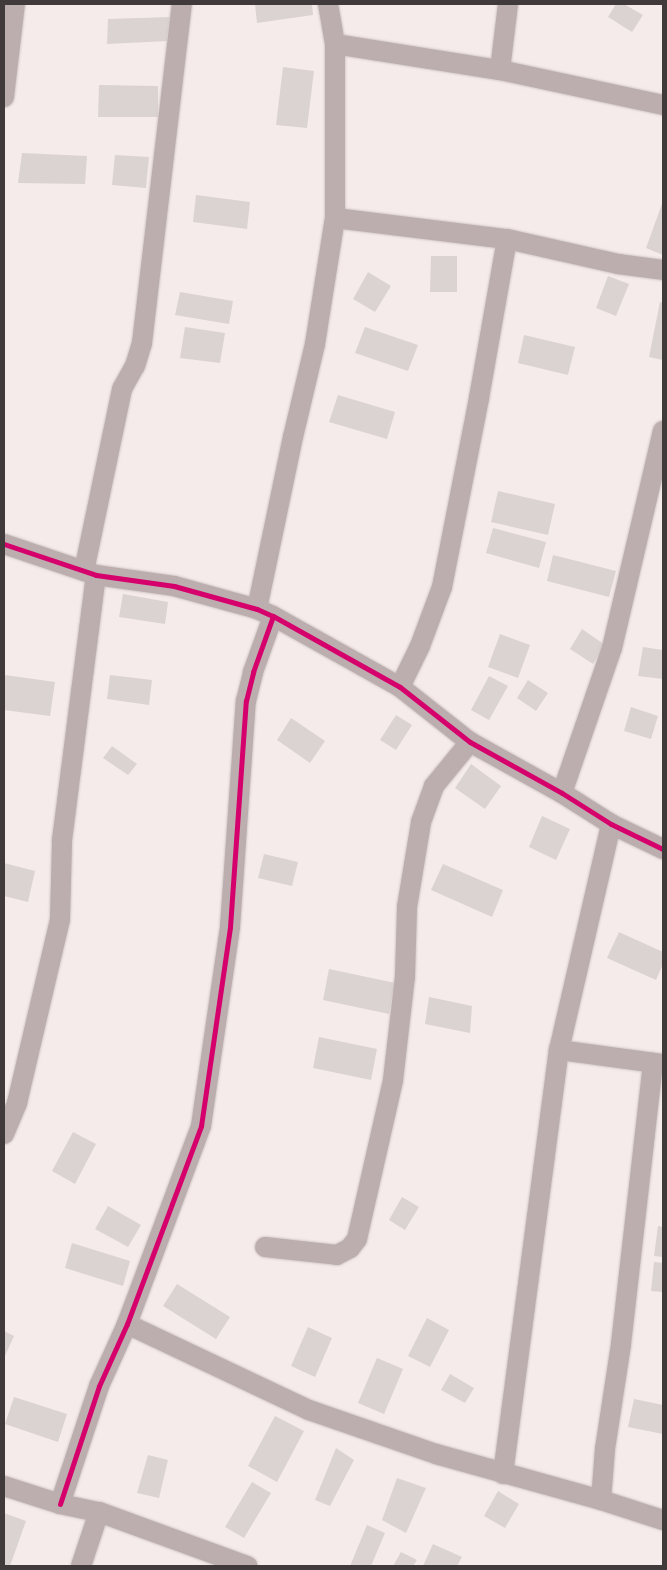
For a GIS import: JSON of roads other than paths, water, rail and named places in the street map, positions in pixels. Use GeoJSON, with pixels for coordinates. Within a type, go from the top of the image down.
{"type":"FeatureCollection","features":[{"type":"Feature","properties":{"kind":"street"},"geometry":{"type":"LineString","coordinates":[[4,97],[15,4]]}},
{"type":"Feature","properties":{"kind":"street"},"geometry":{"type":"LineString","coordinates":[[4,1134],[17,1103],[60,919],[62,840],[90,573],[122,389],[136,366],[142,343],[182,4]]}},
{"type":"Feature","properties":{"kind":"street"},"geometry":{"type":"LineString","coordinates":[[60,1504],[99,1386],[127,1324],[201,1126],[230,927],[246,701],[265,612],[292,437],[315,344],[335,218],[335,44],[328,4]]}},
{"type":"Feature","properties":{"kind":"street"},"geometry":{"type":"LineString","coordinates":[[500,70],[508,4]]}},
{"type":"Feature","properties":{"kind":"street"},"geometry":{"type":"LineString","coordinates":[[335,44],[500,70],[663,105]]}},
{"type":"Feature","properties":{"kind":"street"},"geometry":{"type":"LineString","coordinates":[[335,218],[507,239],[618,264],[663,270]]}},
{"type":"Feature","properties":{"kind":"street"},"geometry":{"type":"LineString","coordinates":[[400,687],[420,646],[442,586],[479,398],[507,239]]}},
{"type":"Feature","properties":{"kind":"street"},"geometry":{"type":"LineString","coordinates":[[562,794],[612,648],[662,442]]}},
{"type":"Feature","properties":{"kind":"street"},"geometry":{"type":"LineString","coordinates":[[4,544],[90,573],[174,586],[265,612],[400,687],[470,742],[611,824],[663,849]]}},
{"type":"Feature","properties":{"kind":"street"},"geometry":{"type":"LineString","coordinates":[[265,1247],[338,1255],[350,1248],[358,1239],[393,1080],[405,976],[407,907],[421,822],[434,786],[470,742]]}},
{"type":"Feature","properties":{"kind":"street"},"geometry":{"type":"LineString","coordinates":[[503,1474],[560,1050],[611,824]]}},
{"type":"Feature","properties":{"kind":"street"},"geometry":{"type":"LineString","coordinates":[[560,1050],[658,1063],[621,1344],[604,1449],[601,1500]]}},
{"type":"Feature","properties":{"kind":"street"},"geometry":{"type":"LineString","coordinates":[[127,1324],[309,1410],[503,1474],[601,1500],[663,1520]]}},
{"type":"Feature","properties":{"kind":"street"},"geometry":{"type":"LineString","coordinates":[[4,1486],[60,1504],[98,1512],[247,1566]]}},
{"type":"Feature","properties":{"kind":"street"},"geometry":{"type":"LineString","coordinates":[[81,1566],[98,1512]]}}]}
